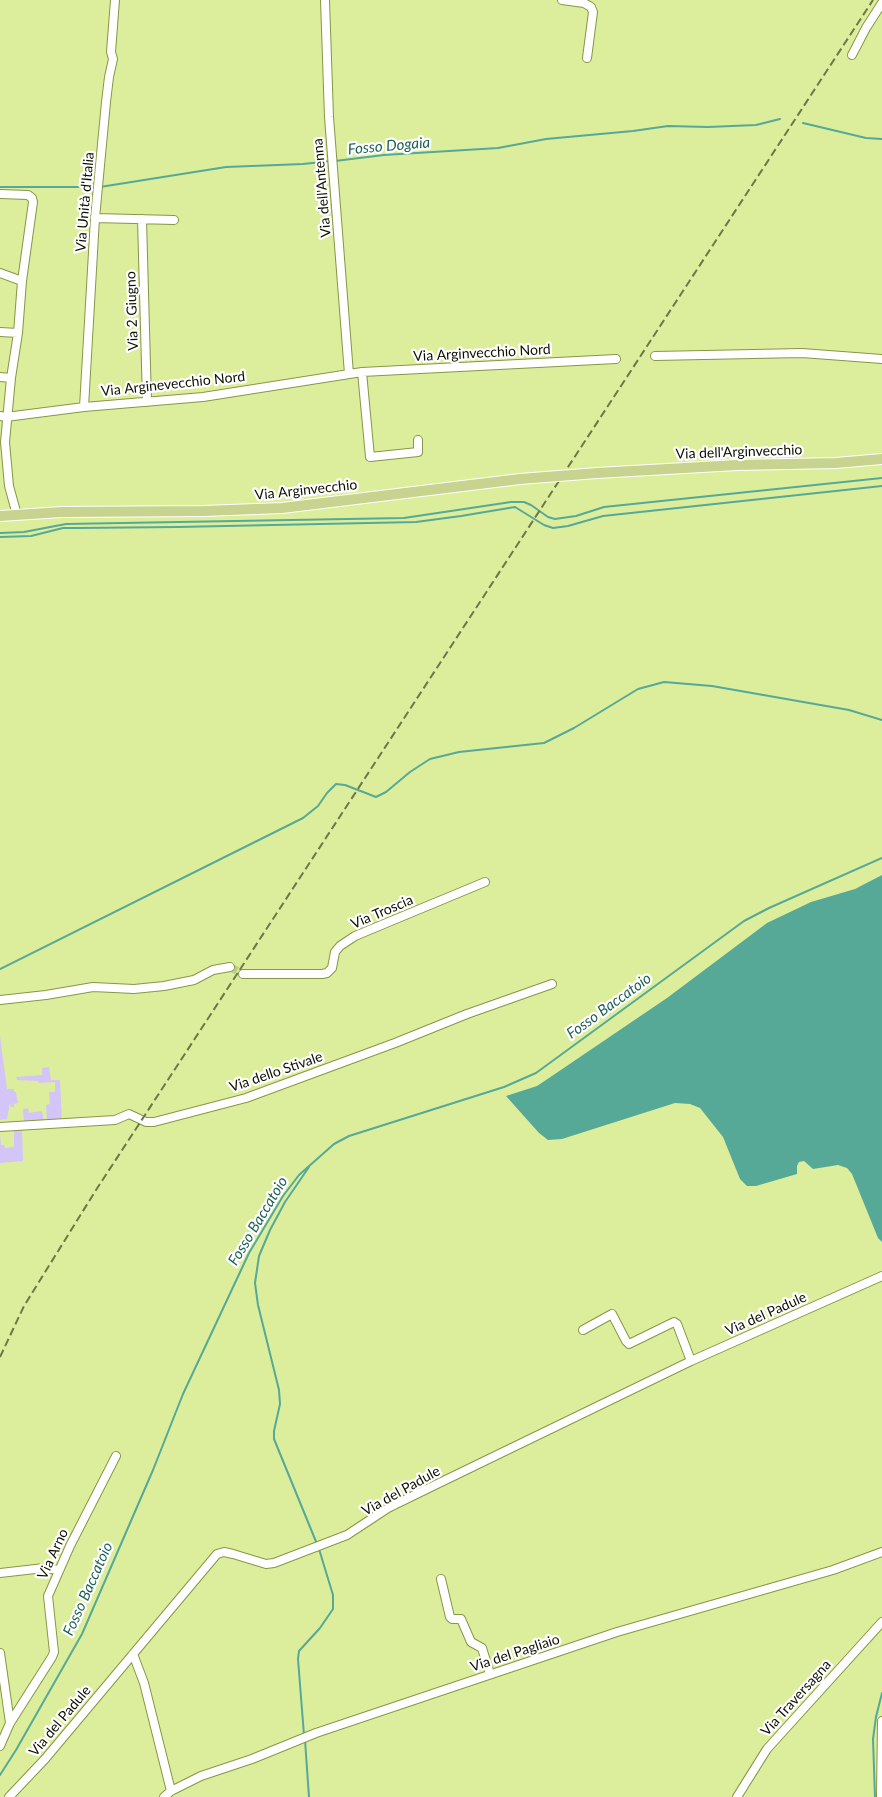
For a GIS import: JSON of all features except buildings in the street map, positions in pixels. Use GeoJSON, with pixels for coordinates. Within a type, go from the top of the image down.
{"type":"FeatureCollection","features":[{"type":"Feature","properties":{"kind":"main road","name":"Via dell'Arginvecchio"},"geometry":{"type":"LineString","coordinates":[[597,473],[737,465],[836,463],[882,459]]}},
{"type":"Feature","properties":{"kind":"main road","name":"Via Arginvecchio"},"geometry":{"type":"LineString","coordinates":[[0,516],[62,512],[204,511],[282,508],[520,479],[597,473]]}},
{"type":"Feature","properties":{"kind":"street","name":"Via Unità d'Italia"},"geometry":{"type":"LineString","coordinates":[[84,407],[96,218],[106,102],[113,59],[111,52],[115,0]]}},
{"type":"Feature","properties":{"kind":"street","name":"Via dell'Antenna"},"geometry":{"type":"LineString","coordinates":[[326,0],[329,117],[349,374]]}},
{"type":"Feature","properties":{"kind":"street"},"geometry":{"type":"LineString","coordinates":[[562,0],[587,4],[591,7],[587,58]]}},
{"type":"Feature","properties":{"kind":"street"},"geometry":{"type":"LineString","coordinates":[[852,55],[882,3]]}},
{"type":"Feature","properties":{"kind":"street"},"geometry":{"type":"LineString","coordinates":[[0,194],[28,194],[33,202],[22,281],[18,333],[3,416],[6,466],[17,515]]}},
{"type":"Feature","properties":{"kind":"street"},"geometry":{"type":"LineString","coordinates":[[96,218],[174,220]]}},
{"type":"Feature","properties":{"kind":"street","name":"Via 2 Giugno"},"geometry":{"type":"LineString","coordinates":[[142,219],[147,402]]}},
{"type":"Feature","properties":{"kind":"street"},"geometry":{"type":"LineString","coordinates":[[0,273],[22,281]]}},
{"type":"Feature","properties":{"kind":"street"},"geometry":{"type":"LineString","coordinates":[[0,332],[18,333]]}},
{"type":"Feature","properties":{"kind":"street"},"geometry":{"type":"LineString","coordinates":[[655,356],[802,353],[882,359]]}},
{"type":"Feature","properties":{"kind":"street","name":"Via Arginvecchio Nord"},"geometry":{"type":"LineString","coordinates":[[349,374],[616,358]]}},
{"type":"Feature","properties":{"kind":"street"},"geometry":{"type":"LineString","coordinates":[[362,372],[370,457],[418,452],[418,440]]}},
{"type":"Feature","properties":{"kind":"street","name":"Via Arginevecchio Nord"},"geometry":{"type":"LineString","coordinates":[[3,416],[203,396],[349,374]]}},
{"type":"Feature","properties":{"kind":"street"},"geometry":{"type":"LineString","coordinates":[[0,377],[11,378]]}},
{"type":"Feature","properties":{"kind":"street","name":"Via Troscia"},"geometry":{"type":"LineString","coordinates":[[243,974],[322,974],[332,968],[335,952],[340,946],[355,936],[485,882]]}},
{"type":"Feature","properties":{"kind":"street"},"geometry":{"type":"LineString","coordinates":[[0,1000],[46,995],[93,986],[134,989],[164,986],[194,980],[213,970],[230,967]]}},
{"type":"Feature","properties":{"kind":"street","name":"Via dello Stivale"},"geometry":{"type":"LineString","coordinates":[[0,1127],[46,1126],[115,1120],[129,1114],[146,1122],[154,1122],[246,1098],[396,1043],[467,1014],[552,984]]}},
{"type":"Feature","properties":{"kind":"street","name":"Via del Padule"},"geometry":{"type":"LineString","coordinates":[[9,1797],[44,1759],[217,1554],[224,1552],[266,1564],[274,1563],[356,1531],[372,1518],[422,1491],[691,1361],[882,1276]]}},
{"type":"Feature","properties":{"kind":"street"},"geometry":{"type":"LineString","coordinates":[[583,1330],[612,1314],[629,1344],[674,1322],[678,1324],[691,1361]]}},
{"type":"Feature","properties":{"kind":"street","name":"Via Arno"},"geometry":{"type":"LineString","coordinates":[[0,1746],[10,1723],[54,1652],[48,1596],[116,1456]]}},
{"type":"Feature","properties":{"kind":"street","name":"Via del Pagliaio"},"geometry":{"type":"LineString","coordinates":[[164,1797],[170,1791],[200,1776],[252,1760],[304,1737],[617,1632],[833,1570],[882,1552]]}},
{"type":"Feature","properties":{"kind":"street"},"geometry":{"type":"LineString","coordinates":[[0,1573],[44,1568],[59,1570]]}},
{"type":"Feature","properties":{"kind":"street"},"geometry":{"type":"LineString","coordinates":[[441,1579],[450,1617],[452,1620],[461,1619],[471,1642],[482,1648],[490,1674]]}},
{"type":"Feature","properties":{"kind":"street","name":"Via Traversagna"},"geometry":{"type":"LineString","coordinates":[[737,1797],[767,1748],[882,1622]]}},
{"type":"Feature","properties":{"kind":"street"},"geometry":{"type":"LineString","coordinates":[[0,1653],[10,1723]]}},
{"type":"Feature","properties":{"kind":"street"},"geometry":{"type":"LineString","coordinates":[[133,1654],[144,1683],[170,1791]]}},
{"type":"Feature","properties":{"kind":"street"},"geometry":{"type":"LineString","coordinates":[[882,1722],[882,1797]]}},
{"type":"Feature","properties":{"kind":"shaded area"},"geometry":{"type":"Polygon","coordinates":[[[0,1036],[7,1089],[14,1089],[18,1103],[11,1107],[10,1103],[7,1119],[0,1120],[0,1036]]]}},
{"type":"Feature","properties":{"kind":"shaded area"},"geometry":{"type":"Polygon","coordinates":[[[49,1067],[51,1080],[60,1080],[62,1121],[47,1122],[46,1105],[50,1104],[49,1092],[55,1092],[55,1082],[39,1083],[38,1081],[17,1080],[16,1077],[42,1075],[42,1068],[49,1067]]]}},
{"type":"Feature","properties":{"kind":"shaded area"},"geometry":{"type":"Polygon","coordinates":[[[28,1108],[29,1113],[42,1111],[44,1122],[24,1124],[23,1109],[28,1108]]]}},
{"type":"Feature","properties":{"kind":"shaded area"},"geometry":{"type":"Polygon","coordinates":[[[14,1128],[22,1129],[23,1161],[0,1163],[0,1133],[1,1145],[4,1145],[5,1148],[14,1147],[14,1128]]]}},
{"type":"Feature","properties":{"kind":"water"},"geometry":{"type":"Polygon","coordinates":[[[882,875],[882,1242],[878,1238],[852,1174],[847,1168],[838,1165],[813,1169],[804,1161],[799,1162],[797,1174],[756,1186],[747,1186],[740,1179],[723,1137],[700,1108],[690,1104],[675,1103],[562,1139],[548,1140],[539,1133],[506,1096],[537,1086],[667,998],[767,923],[811,902],[855,889],[882,875]]]}},
{"type":"Feature","properties":{"kind":"waterway","name":"Fosso Dogaia"},"geometry":{"type":"LineString","coordinates":[[335,161],[384,155],[498,148],[546,139],[668,126],[756,125],[780,119]]}},
{"type":"Feature","properties":{"kind":"waterway","name":"Fosso Dogaia"},"geometry":{"type":"LineString","coordinates":[[803,123],[866,138],[882,139]]}},
{"type":"Feature","properties":{"kind":"waterway","name":"Fosso Dogaia"},"geometry":{"type":"LineString","coordinates":[[100,187],[226,167],[331,161]]}},
{"type":"Feature","properties":{"kind":"waterway","name":"Fosso Dogaia"},"geometry":{"type":"LineString","coordinates":[[0,187],[95,187]]}},
{"type":"Feature","properties":{"kind":"waterway"},"geometry":{"type":"LineString","coordinates":[[0,533],[24,532],[66,524],[404,518],[511,502],[524,502],[548,517],[555,519],[576,516],[604,507],[882,478]]}},
{"type":"Feature","properties":{"kind":"waterway"},"geometry":{"type":"LineString","coordinates":[[0,537],[31,536],[63,528],[416,522],[515,507],[544,525],[553,528],[568,526],[603,516],[882,486]]}},
{"type":"Feature","properties":{"kind":"waterway"},"geometry":{"type":"LineString","coordinates":[[0,969],[303,818],[318,806],[336,784],[345,785],[376,797],[386,792],[410,772],[430,759],[459,752],[544,743],[574,728],[638,689],[664,682],[712,686],[849,710],[882,720]]}},
{"type":"Feature","properties":{"kind":"waterway","name":"Fosso Baccatoio"},"geometry":{"type":"LineString","coordinates":[[0,1775],[82,1634],[153,1470],[183,1394],[249,1253],[283,1196],[299,1175],[334,1144],[349,1136],[504,1087],[536,1073],[744,921],[882,858]]}},
{"type":"Feature","properties":{"kind":"waterway"},"geometry":{"type":"LineString","coordinates":[[309,1167],[285,1202],[270,1230],[259,1256],[255,1283],[258,1305],[279,1390],[280,1404],[274,1439],[317,1544]]}},
{"type":"Feature","properties":{"kind":"waterway"},"geometry":{"type":"LineString","coordinates":[[304,1735],[299,1651],[320,1628],[333,1609],[333,1595],[319,1549]]}},
{"type":"Feature","properties":{"kind":"waterway"},"geometry":{"type":"LineString","coordinates":[[875,1797],[873,1739],[882,1693]]}},
{"type":"Feature","properties":{"kind":"waterway"},"geometry":{"type":"LineString","coordinates":[[305,1740],[309,1797]]}},
{"type":"Feature","properties":{"kind":"tunnel"},"geometry":{"type":"LineString","coordinates":[[230,967],[243,974]]}},
{"type":"Feature","properties":{"kind":"railway"},"geometry":{"type":"LineString","coordinates":[[0,1357],[24,1306],[96,1190],[873,0]]}}]}
